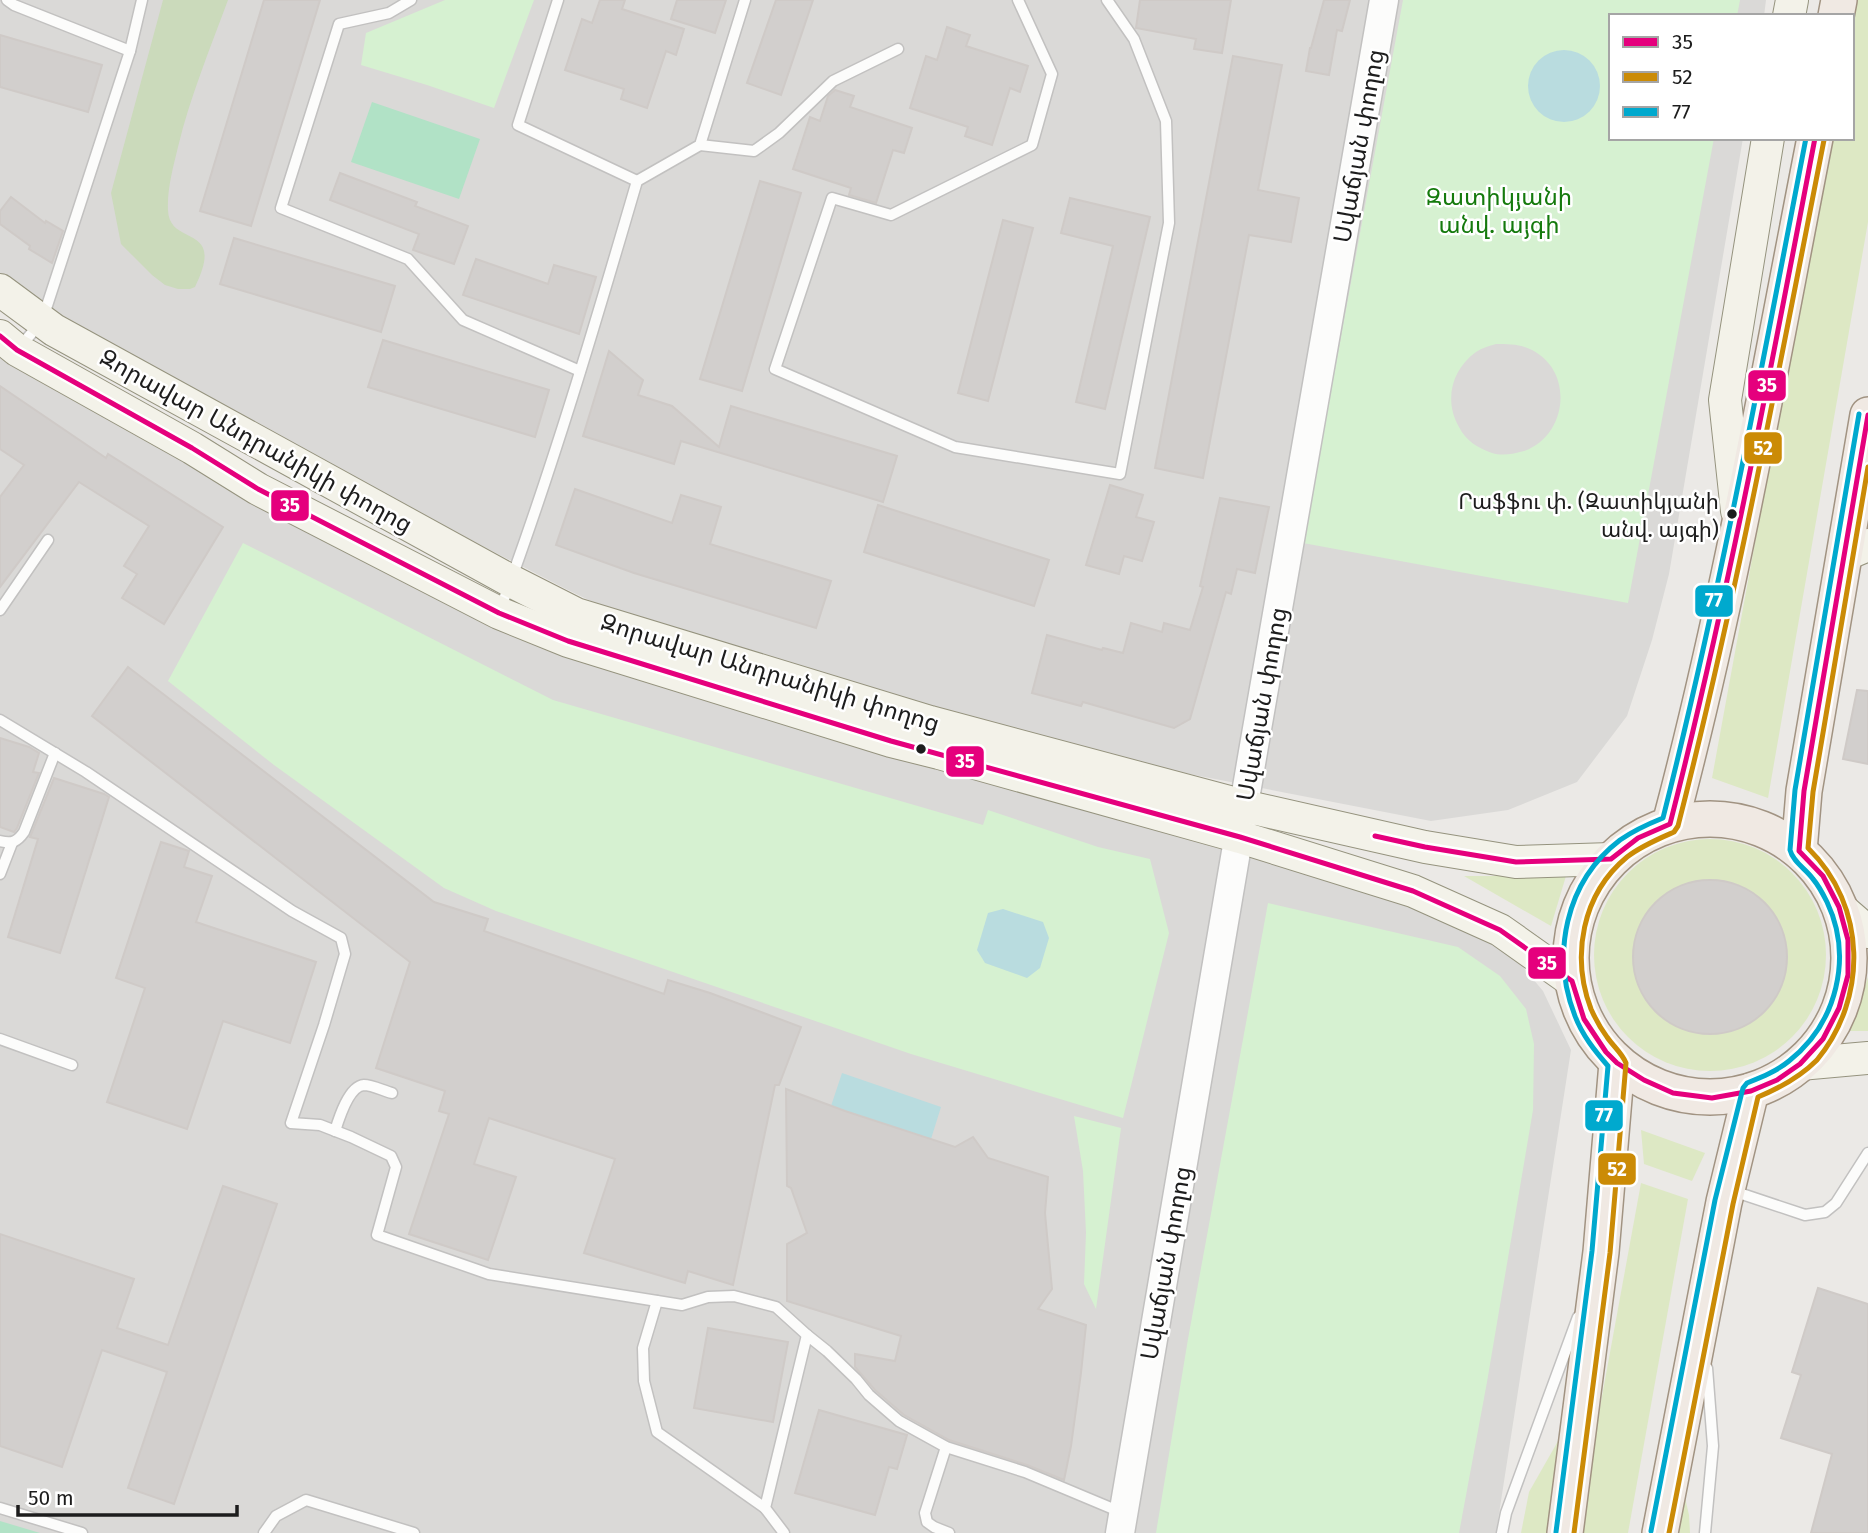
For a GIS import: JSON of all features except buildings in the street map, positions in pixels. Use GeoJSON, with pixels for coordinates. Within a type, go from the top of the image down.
{"type":"FeatureCollection","features":[{"type":"Feature","properties":{"kind":"main road"},"geometry":{"type":"LineString","coordinates":[[1739,528],[1725,400],[1768,140]]}},
{"type":"Feature","properties":{"kind":"main road"},"geometry":{"type":"LineString","coordinates":[[1670,824],[1692,739],[1739,528],[1815,140]]}},
{"type":"Feature","properties":{"kind":"main road","name":"Զորավար Անդրանիկի փողոց"},"geometry":{"type":"LineString","coordinates":[[0,290],[54,330],[576,614],[930,722],[1244,806],[1425,847],[1516,862],[1611,859]]}},
{"type":"Feature","properties":{"kind":"main road","name":"Զորավար Անդրանիկի փողոց"},"geometry":{"type":"LineString","coordinates":[[9,343],[258,489],[499,613],[568,642],[878,737],[1240,837],[1413,891],[1500,930],[1572,981]]}},
{"type":"Feature","properties":{"kind":"main road"},"geometry":{"type":"LineString","coordinates":[[1799,851],[1804,791],[1856,550],[1868,415]]}},
{"type":"Feature","properties":{"kind":"main road"},"geometry":{"type":"LineString","coordinates":[[1704,818],[1739,822],[1771,832],[1799,851],[1823,876],[1839,907],[1848,940],[1848,975],[1839,1008],[1823,1039],[1800,1064],[1777,1080],[1751,1091],[1712,1098],[1673,1093],[1644,1080],[1617,1063],[1606,1052],[1584,1019],[1572,981],[1572,937],[1585,895],[1611,859],[1638,838],[1670,824],[1704,818]]}},
{"type":"Feature","properties":{"kind":"main road"},"geometry":{"type":"LineString","coordinates":[[1839,907],[1868,932]]}},
{"type":"Feature","properties":{"kind":"main road"},"geometry":{"type":"LineString","coordinates":[[1800,1064],[1868,1058]]}},
{"type":"Feature","properties":{"kind":"main road"},"geometry":{"type":"LineString","coordinates":[[1565,1533],[1601,1251],[1617,1063]]}},
{"type":"Feature","properties":{"kind":"main road"},"geometry":{"type":"LineString","coordinates":[[1660,1533],[1728,1189],[1751,1091]]}},
{"type":"Feature","properties":{"kind":"street","name":"Սվաճյան փողոց"},"geometry":{"type":"LineString","coordinates":[[1121,1523],[1384,0]]}},
{"type":"Feature","properties":{"kind":"lane"},"geometry":{"type":"LineString","coordinates":[[7,0],[131,51]]}},
{"type":"Feature","properties":{"kind":"lane"},"geometry":{"type":"LineString","coordinates":[[9,343],[42,321],[131,51],[142,0]]}},
{"type":"Feature","properties":{"kind":"lane"},"geometry":{"type":"LineString","coordinates":[[411,0],[389,13],[339,24],[281,208],[408,259],[463,320],[580,371]]}},
{"type":"Feature","properties":{"kind":"lane"},"geometry":{"type":"LineString","coordinates":[[558,0],[518,125],[637,181]]}},
{"type":"Feature","properties":{"kind":"lane"},"geometry":{"type":"LineString","coordinates":[[700,145],[745,0]]}},
{"type":"Feature","properties":{"kind":"lane"},"geometry":{"type":"LineString","coordinates":[[1018,0],[1052,74],[1032,145],[891,215],[832,198],[775,369],[955,447],[1120,474],[1169,223],[1166,121],[1134,39],[1107,0]]}},
{"type":"Feature","properties":{"kind":"lane"},"geometry":{"type":"LineString","coordinates":[[499,613],[594,328],[637,181],[700,145],[754,151],[779,133],[833,81],[898,49]]}},
{"type":"Feature","properties":{"kind":"lane"},"geometry":{"type":"LineString","coordinates":[[0,610],[48,540]]}},
{"type":"Feature","properties":{"kind":"lane"},"geometry":{"type":"LineString","coordinates":[[0,720],[86,772],[292,911],[341,938],[345,954],[291,1123],[320,1125],[391,1156],[396,1167],[377,1235],[489,1274],[682,1305],[708,1297],[734,1296],[776,1307],[827,1351],[869,1395],[899,1421],[946,1447],[1025,1472],[1121,1523]]}},
{"type":"Feature","properties":{"kind":"lane"},"geometry":{"type":"LineString","coordinates":[[0,874],[6,842],[18,841],[24,832],[55,753]]}},
{"type":"Feature","properties":{"kind":"lane"},"geometry":{"type":"LineString","coordinates":[[0,1039],[72,1065]]}},
{"type":"Feature","properties":{"kind":"lane"},"geometry":{"type":"LineString","coordinates":[[335,1131],[341,1112],[353,1090],[364,1085],[392,1093]]}},
{"type":"Feature","properties":{"kind":"lane"},"geometry":{"type":"LineString","coordinates":[[1728,1189],[1805,1215],[1825,1212],[1836,1203],[1868,1153]]}},
{"type":"Feature","properties":{"kind":"lane"},"geometry":{"type":"LineString","coordinates":[[1502,1533],[1506,1513],[1601,1251]]}},
{"type":"Feature","properties":{"kind":"lane"},"geometry":{"type":"LineString","coordinates":[[657,1301],[643,1349],[645,1381],[657,1432],[765,1508],[784,1533]]}},
{"type":"Feature","properties":{"kind":"lane"},"geometry":{"type":"LineString","coordinates":[[1703,1314],[1713,1446],[1705,1533]]}},
{"type":"Feature","properties":{"kind":"lane"},"geometry":{"type":"LineString","coordinates":[[765,1508],[807,1335]]}},
{"type":"Feature","properties":{"kind":"lane"},"geometry":{"type":"LineString","coordinates":[[946,1447],[925,1513],[927,1522],[949,1533]]}},
{"type":"Feature","properties":{"kind":"lane"},"geometry":{"type":"LineString","coordinates":[[264,1533],[276,1516],[306,1500],[414,1533]]}},
{"type":"Feature","properties":{"kind":"lane"},"geometry":{"type":"LineString","coordinates":[[0,1508],[82,1533]]}},
{"type":"Feature","properties":{"kind":"shaded area"},"geometry":{"type":"Polygon","coordinates":[[[0,0],[1766,0],[1764,14],[1609,14],[1609,140],[1743,140],[1669,574],[1652,640],[1627,716],[1577,782],[1508,810],[1431,821],[1153,767],[873,694],[601,606],[467,538],[36,305],[0,277],[0,0]]]}},
{"type":"Feature","properties":{"kind":"shaded area"},"geometry":{"type":"Polygon","coordinates":[[[0,345],[585,659],[1073,789],[1496,935],[1543,991],[1571,1050],[1496,1533],[0,1533],[0,345]]]}},
{"type":"Feature","properties":{"kind":"green space"},"geometry":{"type":"Polygon","coordinates":[[[163,0],[228,0],[188,110],[169,186],[168,210],[171,222],[201,244],[204,253],[203,267],[195,287],[190,289],[165,285],[121,244],[111,193],[163,0]]]}},
{"type":"Feature","properties":{"kind":"green space"},"geometry":{"type":"Polygon","coordinates":[[[445,0],[534,0],[494,108],[361,65],[366,33],[445,0]]]}},
{"type":"Feature","properties":{"kind":"green space","name":"Զատիկյանի անվ. այգի"},"geometry":{"type":"Polygon","coordinates":[[[1403,0],[1740,0],[1737,14],[1609,14],[1609,140],[1714,140],[1628,603],[1303,543],[1403,0]],[[1496,344],[1476,352],[1467,359],[1453,386],[1452,407],[1459,427],[1473,443],[1492,453],[1512,454],[1524,451],[1538,443],[1549,432],[1557,418],[1560,388],[1555,373],[1546,360],[1532,350],[1496,344]]]}},
{"type":"Feature","properties":{"kind":"green space"},"geometry":{"type":"Polygon","coordinates":[[[1854,0],[1868,0],[1868,222],[1768,798],[1712,778],[1829,140],[1854,140],[1854,0]]]}},
{"type":"Feature","properties":{"kind":"green space"},"geometry":{"type":"Polygon","coordinates":[[[372,102],[480,139],[459,199],[351,162],[372,102]]]}},
{"type":"Feature","properties":{"kind":"green space"},"geometry":{"type":"Polygon","coordinates":[[[243,543],[553,700],[983,825],[988,810],[1098,847],[1150,859],[1169,933],[1123,1118],[911,1054],[496,911],[444,888],[274,765],[168,681],[243,543]]]}},
{"type":"Feature","properties":{"kind":"green space"},"geometry":{"type":"Polygon","coordinates":[[[1710,839],[1733,841],[1765,853],[1784,865],[1800,881],[1821,921],[1826,955],[1824,978],[1812,1010],[1800,1029],[1784,1045],[1744,1066],[1710,1071],[1687,1069],[1655,1057],[1636,1045],[1620,1029],[1599,989],[1594,955],[1596,932],[1608,900],[1620,881],[1636,865],[1676,844],[1710,839]]]}},
{"type":"Feature","properties":{"kind":"green space"},"geometry":{"type":"Polygon","coordinates":[[[1464,876],[1566,876],[1551,926],[1464,876]]]}},
{"type":"Feature","properties":{"kind":"green space"},"geometry":{"type":"Polygon","coordinates":[[[1268,903],[1458,947],[1500,976],[1526,1009],[1534,1044],[1533,1110],[1459,1533],[1156,1533],[1188,1339],[1268,903]]]}},
{"type":"Feature","properties":{"kind":"green space"},"geometry":{"type":"Polygon","coordinates":[[[1868,977],[1868,1031],[1850,1031],[1868,977]]]}},
{"type":"Feature","properties":{"kind":"green space"},"geometry":{"type":"Polygon","coordinates":[[[1074,1116],[1121,1128],[1096,1309],[1084,1284],[1086,1233],[1083,1171],[1074,1116]]]}},
{"type":"Feature","properties":{"kind":"green space"},"geometry":{"type":"Polygon","coordinates":[[[1641,1130],[1705,1153],[1692,1181],[1644,1164],[1641,1130]]]}},
{"type":"Feature","properties":{"kind":"green space"},"geometry":{"type":"Polygon","coordinates":[[[1641,1183],[1688,1199],[1628,1533],[1577,1533],[1641,1183]]]}},
{"type":"Feature","properties":{"kind":"green space"},"geometry":{"type":"Polygon","coordinates":[[[1570,1420],[1550,1533],[1521,1533],[1529,1492],[1570,1420]]]}},
{"type":"Feature","properties":{"kind":"green space"},"geometry":{"type":"Polygon","coordinates":[[[1678,1467],[1689,1515],[1690,1533],[1668,1533],[1678,1467]]]}},
{"type":"Feature","properties":{"kind":"green space"},"geometry":{"type":"Polygon","coordinates":[[[0,1521],[40,1533],[0,1533],[0,1521]]]}},
{"type":"Feature","properties":{"kind":"water"},"geometry":{"type":"Polygon","coordinates":[[[1564,50],[1584,56],[1594,66],[1600,86],[1594,106],[1584,116],[1564,122],[1544,116],[1534,106],[1528,86],[1534,66],[1544,56],[1564,50]]]}},
{"type":"Feature","properties":{"kind":"water"},"geometry":{"type":"Polygon","coordinates":[[[1003,909],[1043,922],[1049,938],[1040,968],[1027,978],[985,963],[977,950],[988,913],[1003,909]]]}},
{"type":"Feature","properties":{"kind":"water"},"geometry":{"type":"Polygon","coordinates":[[[842,1073],[941,1107],[931,1139],[831,1106],[842,1073]]]}},
{"type":"Feature","properties":{"kind":"transit line","name":"77"},"geometry":{"type":"LineString","coordinates":[[1556,1532],[1592,1251],[1608,1066],[1581,1030],[1568,993],[1564,969],[1568,921],[1575,898],[1601,857],[1620,840],[1663,818],[1722,564],[1806,140]]}},
{"type":"Feature","properties":{"kind":"transit line","name":"35"},"geometry":{"type":"LineString","coordinates":[[1375,836],[1516,862],[1611,859],[1638,838],[1670,824],[1730,568],[1815,140]]}},
{"type":"Feature","properties":{"kind":"transit line","name":"52"},"geometry":{"type":"LineString","coordinates":[[1574,1533],[1610,1253],[1626,1063],[1591,1009],[1582,968],[1585,927],[1591,907],[1612,872],[1632,853],[1674,832],[1678,826],[1738,570],[1824,140]]}},
{"type":"Feature","properties":{"kind":"transit line","name":"35"},"geometry":{"type":"LineString","coordinates":[[0,336],[17,350],[192,448],[258,489],[499,613],[568,641],[891,741],[1240,837],[1413,891],[1500,930],[1572,981],[1584,1019],[1606,1052],[1617,1063],[1644,1080],[1673,1093],[1712,1098],[1751,1091],[1777,1080],[1800,1064],[1823,1039],[1839,1008],[1848,975],[1848,940],[1839,907],[1823,876],[1799,851],[1804,791],[1868,415]]}},
{"type":"Feature","properties":{"kind":"transit line","name":"77"},"geometry":{"type":"LineString","coordinates":[[1651,1531],[1715,1200],[1743,1088],[1747,1083],[1784,1065],[1805,1046],[1819,1028],[1836,988],[1839,945],[1835,923],[1819,887],[1790,850],[1795,790],[1859,414]]}},
{"type":"Feature","properties":{"kind":"transit line","name":"52"},"geometry":{"type":"LineString","coordinates":[[1669,1533],[1733,1204],[1758,1097],[1804,1072],[1817,1060],[1834,1035],[1845,1009],[1852,981],[1854,953],[1850,924],[1841,897],[1827,871],[1808,848],[1813,792],[1868,467]]}},
{"type":"Feature","properties":{"kind":"place","name":"Րաֆֆու փ. (Զատիկյանի անվ. այգի)"},"geometry":{"type":"Point","coordinates":[1732,514]}}]}
